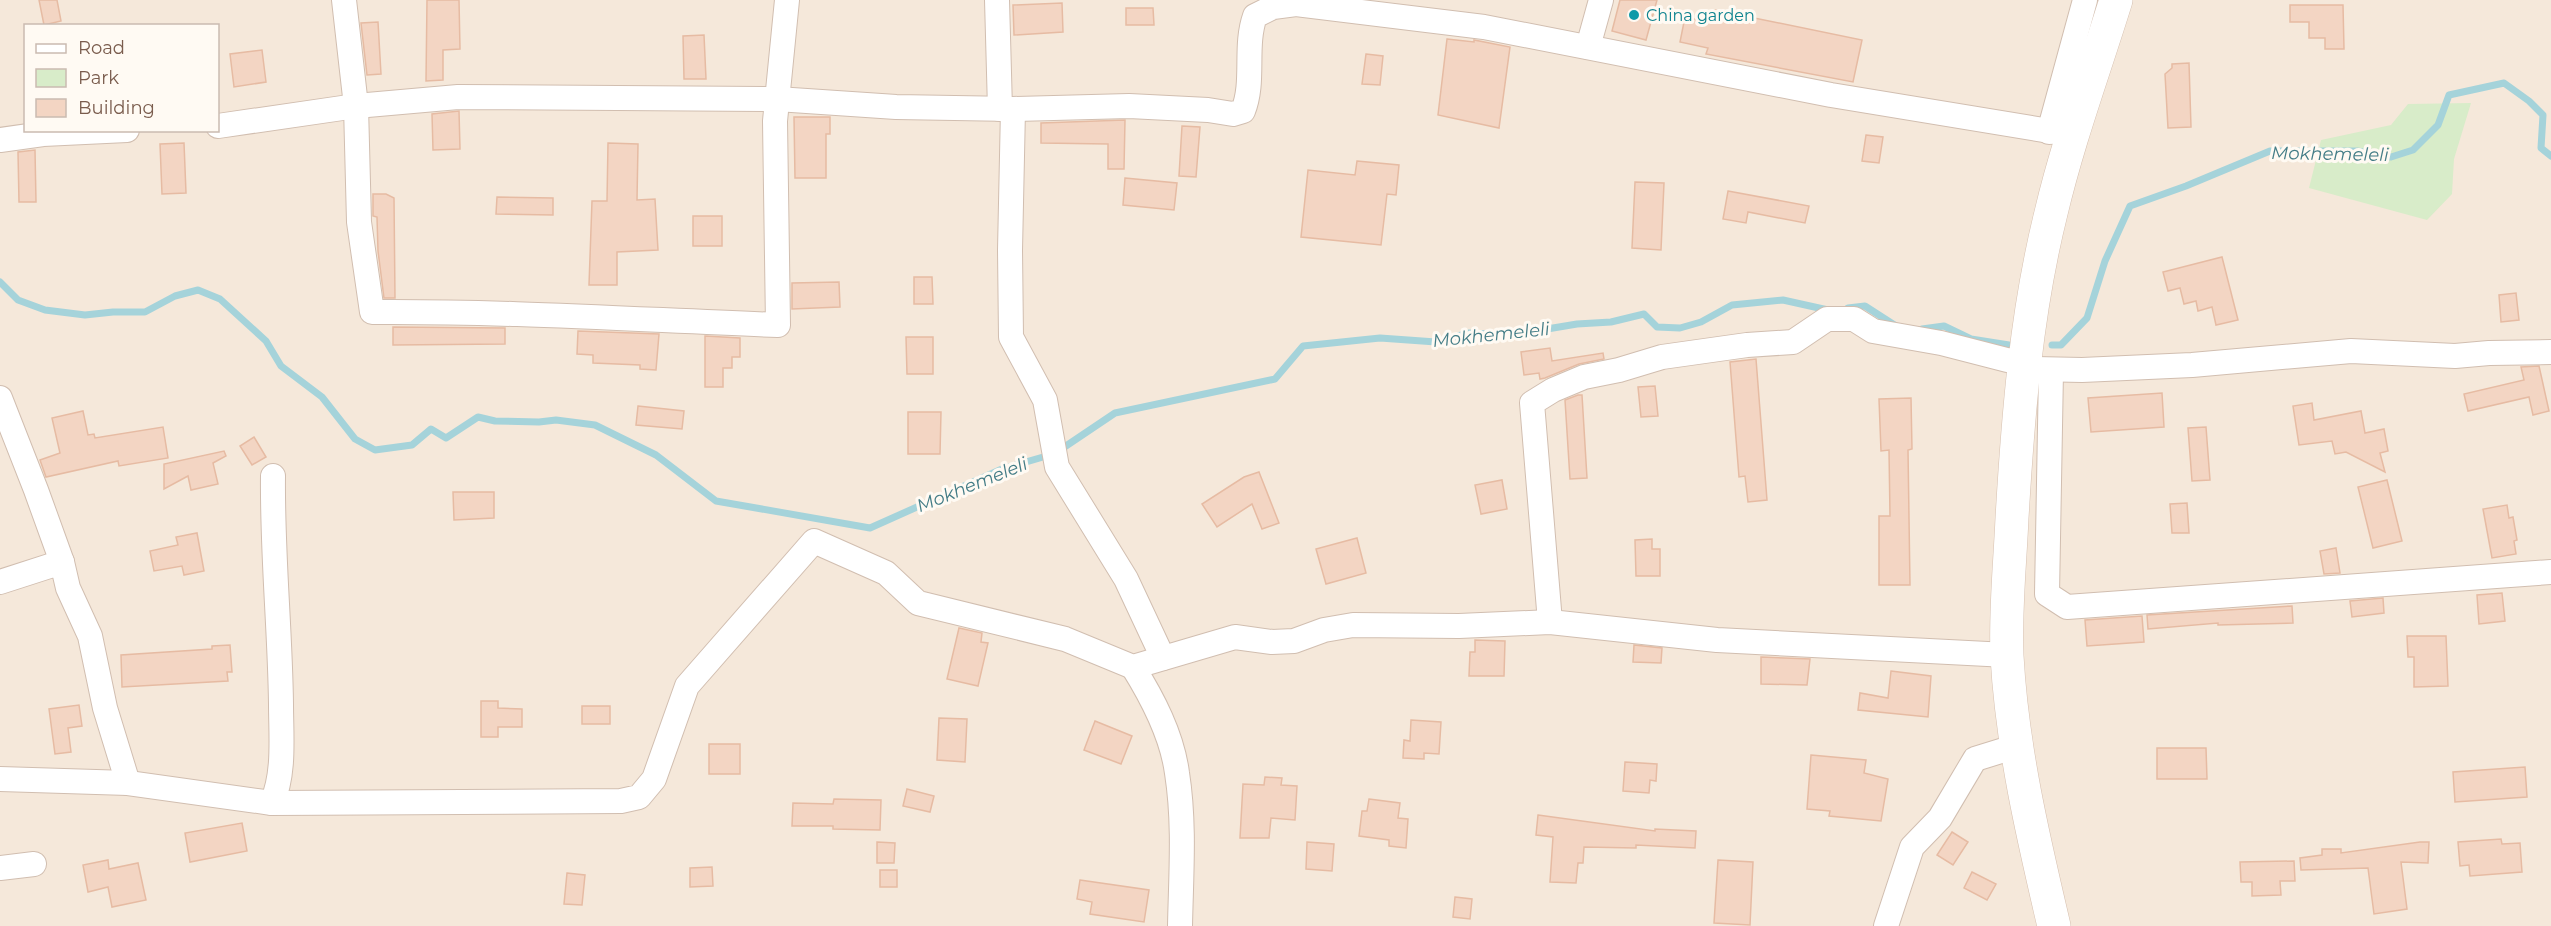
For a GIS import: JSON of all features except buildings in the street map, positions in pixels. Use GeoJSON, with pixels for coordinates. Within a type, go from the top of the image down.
{"type":"FeatureCollection","features":[{"type":"Feature","properties":{"kind":"main road"},"geometry":{"type":"LineString","coordinates":[[2054,926],[2029,819],[2017,746],[2007,656],[2014,478],[2033,366],[2031,313],[2051,213],[2062,133],[2116,0]]}},
{"type":"Feature","properties":{"kind":"street"},"geometry":{"type":"LineString","coordinates":[[344,0],[356,106],[359,222],[372,312],[472,311],[580,318],[778,325],[775,121],[787,0]]}},
{"type":"Feature","properties":{"kind":"street"},"geometry":{"type":"LineString","coordinates":[[997,0],[1007,109],[1011,337],[1045,400],[1057,467],[1125,579],[1163,658]]}},
{"type":"Feature","properties":{"kind":"street"},"geometry":{"type":"LineString","coordinates":[[1588,47],[1590,33],[1602,0]]}},
{"type":"Feature","properties":{"kind":"street"},"geometry":{"type":"LineString","coordinates":[[219,126],[356,106],[458,97],[777,99],[896,107],[1007,109],[1129,106],[1208,110],[1233,114],[1243,111],[1248,98],[1250,31],[1255,16],[1273,7],[1296,4],[1484,27],[1831,95],[2062,133],[2085,0]]}},
{"type":"Feature","properties":{"kind":"street"},"geometry":{"type":"LineString","coordinates":[[0,140],[43,134],[85,132]]}},
{"type":"Feature","properties":{"kind":"street"},"geometry":{"type":"LineString","coordinates":[[1550,622],[1532,403],[1553,390],[1584,377],[1619,370],[1662,357],[1747,345],[1793,342],[1827,319],[1854,319],[1873,331],[1941,343],[2033,366],[2192,365],[2351,351],[2455,356],[2551,352]]}},
{"type":"Feature","properties":{"kind":"street"},"geometry":{"type":"LineString","coordinates":[[2033,366],[2047,594],[2067,607],[2551,572]]}},
{"type":"Feature","properties":{"kind":"street"},"geometry":{"type":"LineString","coordinates":[[0,398],[62,562],[68,588],[90,636],[105,708],[128,783]]}},
{"type":"Feature","properties":{"kind":"street"},"geometry":{"type":"LineString","coordinates":[[272,803],[277,790],[281,764],[280,657],[272,510],[273,476]]}},
{"type":"Feature","properties":{"kind":"street"},"geometry":{"type":"LineString","coordinates":[[0,779],[128,783],[272,803],[621,801],[639,796],[654,779],[687,686],[814,541],[886,573],[918,603],[1065,639],[1133,667],[1150,695],[1165,730],[1177,771],[1182,830],[1180,926]]}},
{"type":"Feature","properties":{"kind":"street"},"geometry":{"type":"LineString","coordinates":[[0,582],[62,562]]}},
{"type":"Feature","properties":{"kind":"street"},"geometry":{"type":"LineString","coordinates":[[1133,667],[1235,637],[1272,642],[1294,641],[1324,630],[1353,625],[1459,626],[1550,622],[1717,640],[2007,656]]}},
{"type":"Feature","properties":{"kind":"street"},"geometry":{"type":"LineString","coordinates":[[1886,926],[1912,847],[1940,818],[1975,759],[2017,746]]}},
{"type":"Feature","properties":{"kind":"street"},"geometry":{"type":"LineString","coordinates":[[0,868],[34,864]]}},
{"type":"Feature","properties":{"kind":"shaded area"},"geometry":{"type":"Polygon","coordinates":[[[0,0],[2551,0],[2551,926],[0,926],[0,0]]]}},
{"type":"Feature","properties":{"kind":"green space"},"geometry":{"type":"Polygon","coordinates":[[[2471,103],[2454,159],[2452,194],[2427,220],[2309,188],[2321,140],[2391,125],[2408,104],[2471,103]]]}},
{"type":"Feature","properties":{"kind":"waterway","name":"Mokhemeleli"},"geometry":{"type":"LineString","coordinates":[[2052,345],[2061,345],[2087,318],[2105,261],[2130,206],[2186,186],[2270,151],[2357,151],[2391,157],[2413,150],[2438,125],[2449,95],[2504,83],[2529,101],[2543,115],[2541,148],[2551,156]]}},
{"type":"Feature","properties":{"kind":"waterway","name":"Mokhemeleli"},"geometry":{"type":"LineString","coordinates":[[0,282],[18,300],[45,310],[85,315],[145,312],[175,296],[198,290],[220,299],[266,341],[281,366],[322,397],[355,439],[375,450],[412,445],[431,429],[446,438],[478,417],[495,421],[556,420],[595,425],[656,455],[716,501],[870,528],[1002,469],[1050,455]]}},
{"type":"Feature","properties":{"kind":"waterway","name":"Mokhemeleli"},"geometry":{"type":"LineString","coordinates":[[1060,450],[1115,413],[1275,379],[1303,346],[1380,338],[1436,342],[1469,333],[1511,335],[1577,324],[1611,322],[1644,314],[1657,327],[1680,328],[1701,322],[1732,305],[1783,300],[1828,310]]}},
{"type":"Feature","properties":{"kind":"waterway","name":"Mokhemeleli"},"geometry":{"type":"LineString","coordinates":[[1848,308],[1865,306],[1896,326]]}},
{"type":"Feature","properties":{"kind":"waterway","name":"Mokhemeleli"},"geometry":{"type":"LineString","coordinates":[[1922,329],[1944,326],[1971,339],[2009,345]]}},
{"type":"Feature","properties":{"kind":"place","name":"China garden"},"geometry":{"type":"Point","coordinates":[1634,15]}}]}
